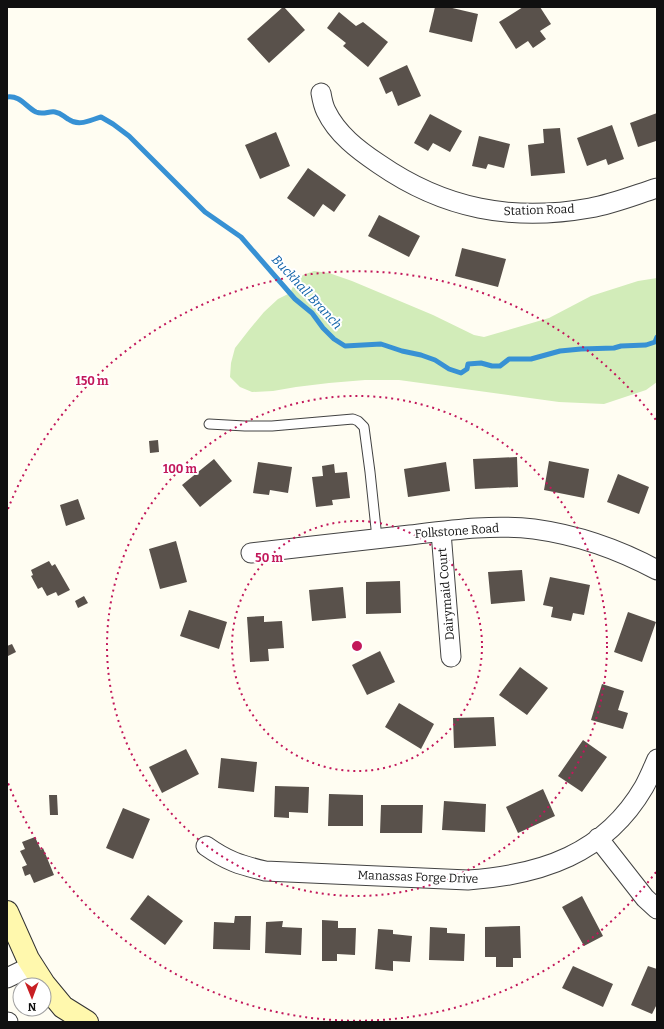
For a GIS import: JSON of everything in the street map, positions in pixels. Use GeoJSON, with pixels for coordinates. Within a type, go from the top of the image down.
{"type":"FeatureCollection","features":[{"type":"Feature","properties":{"kind":"main road"},"geometry":{"type":"LineString","coordinates":[[7,912],[28,959],[44,984],[63,1007],[82,1021]]}},
{"type":"Feature","properties":{"kind":"street","name":"Station Road"},"geometry":{"type":"LineString","coordinates":[[321,93],[326,110],[336,128],[351,143],[395,175],[424,191],[454,202],[486,210],[514,213],[556,212],[591,208],[625,199],[657,188]]}},
{"type":"Feature","properties":{"kind":"street","name":"Folkstone Road"},"geometry":{"type":"LineString","coordinates":[[251,553],[441,532],[506,528],[533,529],[573,536],[599,544],[638,560],[657,570]]}},
{"type":"Feature","properties":{"kind":"street","name":"Dairymaid Court"},"geometry":{"type":"LineString","coordinates":[[441,532],[451,657]]}},
{"type":"Feature","properties":{"kind":"street","name":"Manassas Forge Drive"},"geometry":{"type":"LineString","coordinates":[[206,846],[220,856],[240,865],[265,871],[468,880],[495,878],[527,872],[579,852],[610,829],[628,809],[644,787],[657,759]]}},
{"type":"Feature","properties":{"kind":"street"},"geometry":{"type":"LineString","coordinates":[[598,838],[645,898],[657,909]]}},
{"type":"Feature","properties":{"kind":"street"},"geometry":{"type":"LineString","coordinates":[[7,978],[32,966]]}},
{"type":"Feature","properties":{"kind":"lane"},"geometry":{"type":"LineString","coordinates":[[209,424],[272,426],[352,419],[358,421],[364,427],[377,538]]}},
{"type":"Feature","properties":{"kind":"green space"},"geometry":{"type":"Polygon","coordinates":[[[314,271],[329,273],[352,281],[433,315],[474,335],[484,337],[549,318],[591,296],[638,281],[657,278],[657,382],[646,390],[604,404],[559,402],[399,380],[365,380],[329,383],[273,391],[252,392],[240,387],[230,377],[231,363],[235,348],[264,312],[278,299],[290,293],[295,282],[303,275],[314,271]]]}},
{"type":"Feature","properties":{"kind":"building"},"geometry":{"type":"Polygon","coordinates":[[[283,7],[305,30],[269,63],[247,39],[283,7]]]}},
{"type":"Feature","properties":{"kind":"building"},"geometry":{"type":"Polygon","coordinates":[[[435,7],[448,7],[478,14],[472,42],[429,32],[435,7]]]}},
{"type":"Feature","properties":{"kind":"building"},"geometry":{"type":"Polygon","coordinates":[[[523,7],[540,7],[551,24],[540,31],[546,39],[533,48],[528,41],[516,49],[499,22],[523,7]]]}},
{"type":"Feature","properties":{"kind":"building"},"geometry":{"type":"Polygon","coordinates":[[[339,12],[356,26],[363,22],[388,42],[368,67],[343,46],[346,43],[327,28],[339,12]]]}},
{"type":"Feature","properties":{"kind":"building"},"geometry":{"type":"Polygon","coordinates":[[[407,65],[421,96],[398,106],[392,91],[386,94],[379,78],[407,65]]]}},
{"type":"Feature","properties":{"kind":"building"},"geometry":{"type":"Polygon","coordinates":[[[657,113],[657,144],[656,141],[638,147],[630,123],[657,113]]]}},
{"type":"Feature","properties":{"kind":"building"},"geometry":{"type":"Polygon","coordinates":[[[430,114],[462,131],[450,152],[433,143],[428,151],[414,143],[430,114]]]}},
{"type":"Feature","properties":{"kind":"building"},"geometry":{"type":"Polygon","coordinates":[[[612,125],[624,159],[608,165],[606,159],[587,166],[577,138],[612,125]]]}},
{"type":"Feature","properties":{"kind":"building"},"geometry":{"type":"Polygon","coordinates":[[[560,128],[565,173],[531,176],[528,145],[544,143],[543,129],[560,128]]]}},
{"type":"Feature","properties":{"kind":"building"},"geometry":{"type":"Polygon","coordinates":[[[276,132],[290,166],[260,179],[245,145],[276,132]]]}},
{"type":"Feature","properties":{"kind":"building"},"geometry":{"type":"Polygon","coordinates":[[[479,136],[510,144],[504,168],[488,164],[486,169],[472,166],[479,136]]]}},
{"type":"Feature","properties":{"kind":"building"},"geometry":{"type":"Polygon","coordinates":[[[308,168],[346,195],[334,212],[323,204],[314,217],[287,198],[308,168]]]}},
{"type":"Feature","properties":{"kind":"building"},"geometry":{"type":"Polygon","coordinates":[[[379,215],[420,236],[409,257],[368,236],[379,215]]]}},
{"type":"Feature","properties":{"kind":"building"},"geometry":{"type":"Polygon","coordinates":[[[462,248],[506,259],[498,287],[455,276],[462,248]]]}},
{"type":"Feature","properties":{"kind":"building"},"geometry":{"type":"Polygon","coordinates":[[[158,440],[159,452],[150,453],[149,441],[158,440]]]}},
{"type":"Feature","properties":{"kind":"building"},"geometry":{"type":"Polygon","coordinates":[[[517,457],[518,487],[475,489],[473,459],[517,457]]]}},
{"type":"Feature","properties":{"kind":"building"},"geometry":{"type":"Polygon","coordinates":[[[214,459],[232,481],[200,507],[182,485],[214,459]]]}},
{"type":"Feature","properties":{"kind":"building"},"geometry":{"type":"Polygon","coordinates":[[[549,461],[589,469],[584,498],[544,490],[549,461]]]}},
{"type":"Feature","properties":{"kind":"building"},"geometry":{"type":"Polygon","coordinates":[[[258,462],[292,467],[288,493],[270,490],[269,495],[253,493],[258,462]]]}},
{"type":"Feature","properties":{"kind":"building"},"geometry":{"type":"Polygon","coordinates":[[[446,462],[450,491],[408,497],[404,469],[446,462]]]}},
{"type":"Feature","properties":{"kind":"building"},"geometry":{"type":"Polygon","coordinates":[[[334,464],[335,473],[347,472],[350,498],[332,500],[333,505],[316,507],[312,477],[323,476],[322,466],[334,464]]]}},
{"type":"Feature","properties":{"kind":"building"},"geometry":{"type":"Polygon","coordinates":[[[618,474],[649,487],[639,514],[607,502],[618,474]]]}},
{"type":"Feature","properties":{"kind":"building"},"geometry":{"type":"Polygon","coordinates":[[[78,499],[85,519],[66,526],[60,505],[78,499]]]}},
{"type":"Feature","properties":{"kind":"building"},"geometry":{"type":"Polygon","coordinates":[[[176,541],[187,582],[160,589],[149,549],[176,541]]]}},
{"type":"Feature","properties":{"kind":"building"},"geometry":{"type":"Polygon","coordinates":[[[49,561],[52,566],[55,564],[70,590],[58,596],[56,592],[47,596],[42,587],[38,589],[31,576],[33,575],[31,570],[49,561]]]}},
{"type":"Feature","properties":{"kind":"building"},"geometry":{"type":"Polygon","coordinates":[[[522,570],[525,601],[491,604],[488,572],[522,570]]]}},
{"type":"Feature","properties":{"kind":"building"},"geometry":{"type":"Polygon","coordinates":[[[550,577],[590,585],[584,615],[573,613],[571,621],[551,617],[553,607],[543,605],[550,577]]]}},
{"type":"Feature","properties":{"kind":"building"},"geometry":{"type":"Polygon","coordinates":[[[400,581],[401,613],[366,614],[366,582],[400,581]]]}},
{"type":"Feature","properties":{"kind":"building"},"geometry":{"type":"Polygon","coordinates":[[[343,587],[346,618],[312,621],[309,590],[343,587]]]}},
{"type":"Feature","properties":{"kind":"building"},"geometry":{"type":"Polygon","coordinates":[[[84,596],[88,603],[78,608],[75,601],[84,596]]]}},
{"type":"Feature","properties":{"kind":"building"},"geometry":{"type":"Polygon","coordinates":[[[189,610],[227,622],[219,649],[180,636],[189,610]]]}},
{"type":"Feature","properties":{"kind":"building"},"geometry":{"type":"Polygon","coordinates":[[[628,612],[656,622],[642,662],[614,652],[628,612]]]}},
{"type":"Feature","properties":{"kind":"building"},"geometry":{"type":"Polygon","coordinates":[[[264,616],[264,622],[282,621],[284,648],[268,649],[269,661],[250,662],[247,617],[264,616]]]}},
{"type":"Feature","properties":{"kind":"building"},"geometry":{"type":"Polygon","coordinates":[[[12,644],[16,652],[8,656],[7,646],[12,644]]]}},
{"type":"Feature","properties":{"kind":"building"},"geometry":{"type":"Polygon","coordinates":[[[380,651],[395,682],[367,695],[352,665],[380,651]]]}},
{"type":"Feature","properties":{"kind":"building"},"geometry":{"type":"Polygon","coordinates":[[[520,667],[548,688],[527,715],[499,695],[520,667]]]}},
{"type":"Feature","properties":{"kind":"building"},"geometry":{"type":"Polygon","coordinates":[[[602,684],[624,691],[618,710],[628,713],[623,729],[591,720],[602,684]]]}},
{"type":"Feature","properties":{"kind":"building"},"geometry":{"type":"Polygon","coordinates":[[[399,703],[434,724],[421,749],[385,727],[399,703]]]}},
{"type":"Feature","properties":{"kind":"building"},"geometry":{"type":"Polygon","coordinates":[[[494,717],[496,746],[454,748],[453,718],[494,717]]]}},
{"type":"Feature","properties":{"kind":"building"},"geometry":{"type":"Polygon","coordinates":[[[583,740],[607,757],[582,792],[558,776],[583,740]]]}},
{"type":"Feature","properties":{"kind":"building"},"geometry":{"type":"Polygon","coordinates":[[[186,749],[199,774],[162,793],[149,767],[186,749]]]}},
{"type":"Feature","properties":{"kind":"building"},"geometry":{"type":"Polygon","coordinates":[[[221,758],[257,762],[254,792],[218,788],[221,758]]]}},
{"type":"Feature","properties":{"kind":"building"},"geometry":{"type":"Polygon","coordinates":[[[275,786],[309,787],[308,813],[289,812],[289,818],[274,817],[275,786]]]}},
{"type":"Feature","properties":{"kind":"building"},"geometry":{"type":"Polygon","coordinates":[[[543,789],[555,816],[518,833],[506,807],[543,789]]]}},
{"type":"Feature","properties":{"kind":"building"},"geometry":{"type":"Polygon","coordinates":[[[329,794],[363,795],[363,826],[328,826],[329,794]]]}},
{"type":"Feature","properties":{"kind":"building"},"geometry":{"type":"Polygon","coordinates":[[[49,795],[57,795],[58,815],[50,815],[49,795]]]}},
{"type":"Feature","properties":{"kind":"building"},"geometry":{"type":"Polygon","coordinates":[[[444,801],[486,804],[485,832],[442,830],[444,801]]]}},
{"type":"Feature","properties":{"kind":"building"},"geometry":{"type":"Polygon","coordinates":[[[381,805],[423,805],[422,833],[380,833],[381,805]]]}},
{"type":"Feature","properties":{"kind":"building"},"geometry":{"type":"Polygon","coordinates":[[[123,808],[150,819],[133,859],[106,848],[123,808]]]}},
{"type":"Feature","properties":{"kind":"building"},"geometry":{"type":"Polygon","coordinates":[[[35,837],[41,850],[43,848],[54,875],[34,883],[30,874],[25,876],[22,867],[27,865],[20,851],[25,849],[22,842],[35,837]]]}},
{"type":"Feature","properties":{"kind":"building"},"geometry":{"type":"Polygon","coordinates":[[[148,895],[183,921],[165,945],[130,919],[148,895]]]}},
{"type":"Feature","properties":{"kind":"building"},"geometry":{"type":"Polygon","coordinates":[[[582,896],[603,936],[584,946],[562,907],[582,896]]]}},
{"type":"Feature","properties":{"kind":"building"},"geometry":{"type":"Polygon","coordinates":[[[235,916],[251,916],[250,950],[213,949],[214,922],[234,923],[235,916]]]}},
{"type":"Feature","properties":{"kind":"building"},"geometry":{"type":"Polygon","coordinates":[[[322,920],[338,921],[338,928],[356,928],[355,955],[337,954],[337,961],[322,961],[322,920]]]}},
{"type":"Feature","properties":{"kind":"building"},"geometry":{"type":"Polygon","coordinates":[[[283,921],[282,927],[302,928],[301,955],[265,953],[266,922],[283,921]]]}},
{"type":"Feature","properties":{"kind":"building"},"geometry":{"type":"Polygon","coordinates":[[[520,926],[521,958],[513,958],[513,967],[496,967],[496,957],[485,957],[485,927],[520,926]]]}},
{"type":"Feature","properties":{"kind":"building"},"geometry":{"type":"Polygon","coordinates":[[[430,927],[447,928],[447,933],[465,934],[464,961],[429,960],[430,927]]]}},
{"type":"Feature","properties":{"kind":"building"},"geometry":{"type":"Polygon","coordinates":[[[378,929],[393,930],[393,934],[412,936],[410,962],[393,961],[393,971],[375,969],[378,929]]]}},
{"type":"Feature","properties":{"kind":"building"},"geometry":{"type":"Polygon","coordinates":[[[573,966],[613,984],[603,1007],[562,988],[573,966]]]}},
{"type":"Feature","properties":{"kind":"building"},"geometry":{"type":"Polygon","coordinates":[[[648,966],[657,969],[657,1004],[652,1014],[631,1005],[648,966]]]}},
{"type":"Feature","properties":{"kind":"waterway","name":"Buckhall Branch"},"geometry":{"type":"LineString","coordinates":[[7,97],[16,98],[36,112],[57,112],[72,121],[80,123],[101,117],[113,124],[129,136],[205,212],[241,237],[295,299],[312,313],[323,328],[334,339],[345,346],[381,344],[435,360],[449,369],[461,373],[467,369],[468,364],[481,363],[492,366],[500,366],[509,359],[531,359],[560,351],[646,345],[655,342],[657,337]]}}]}
